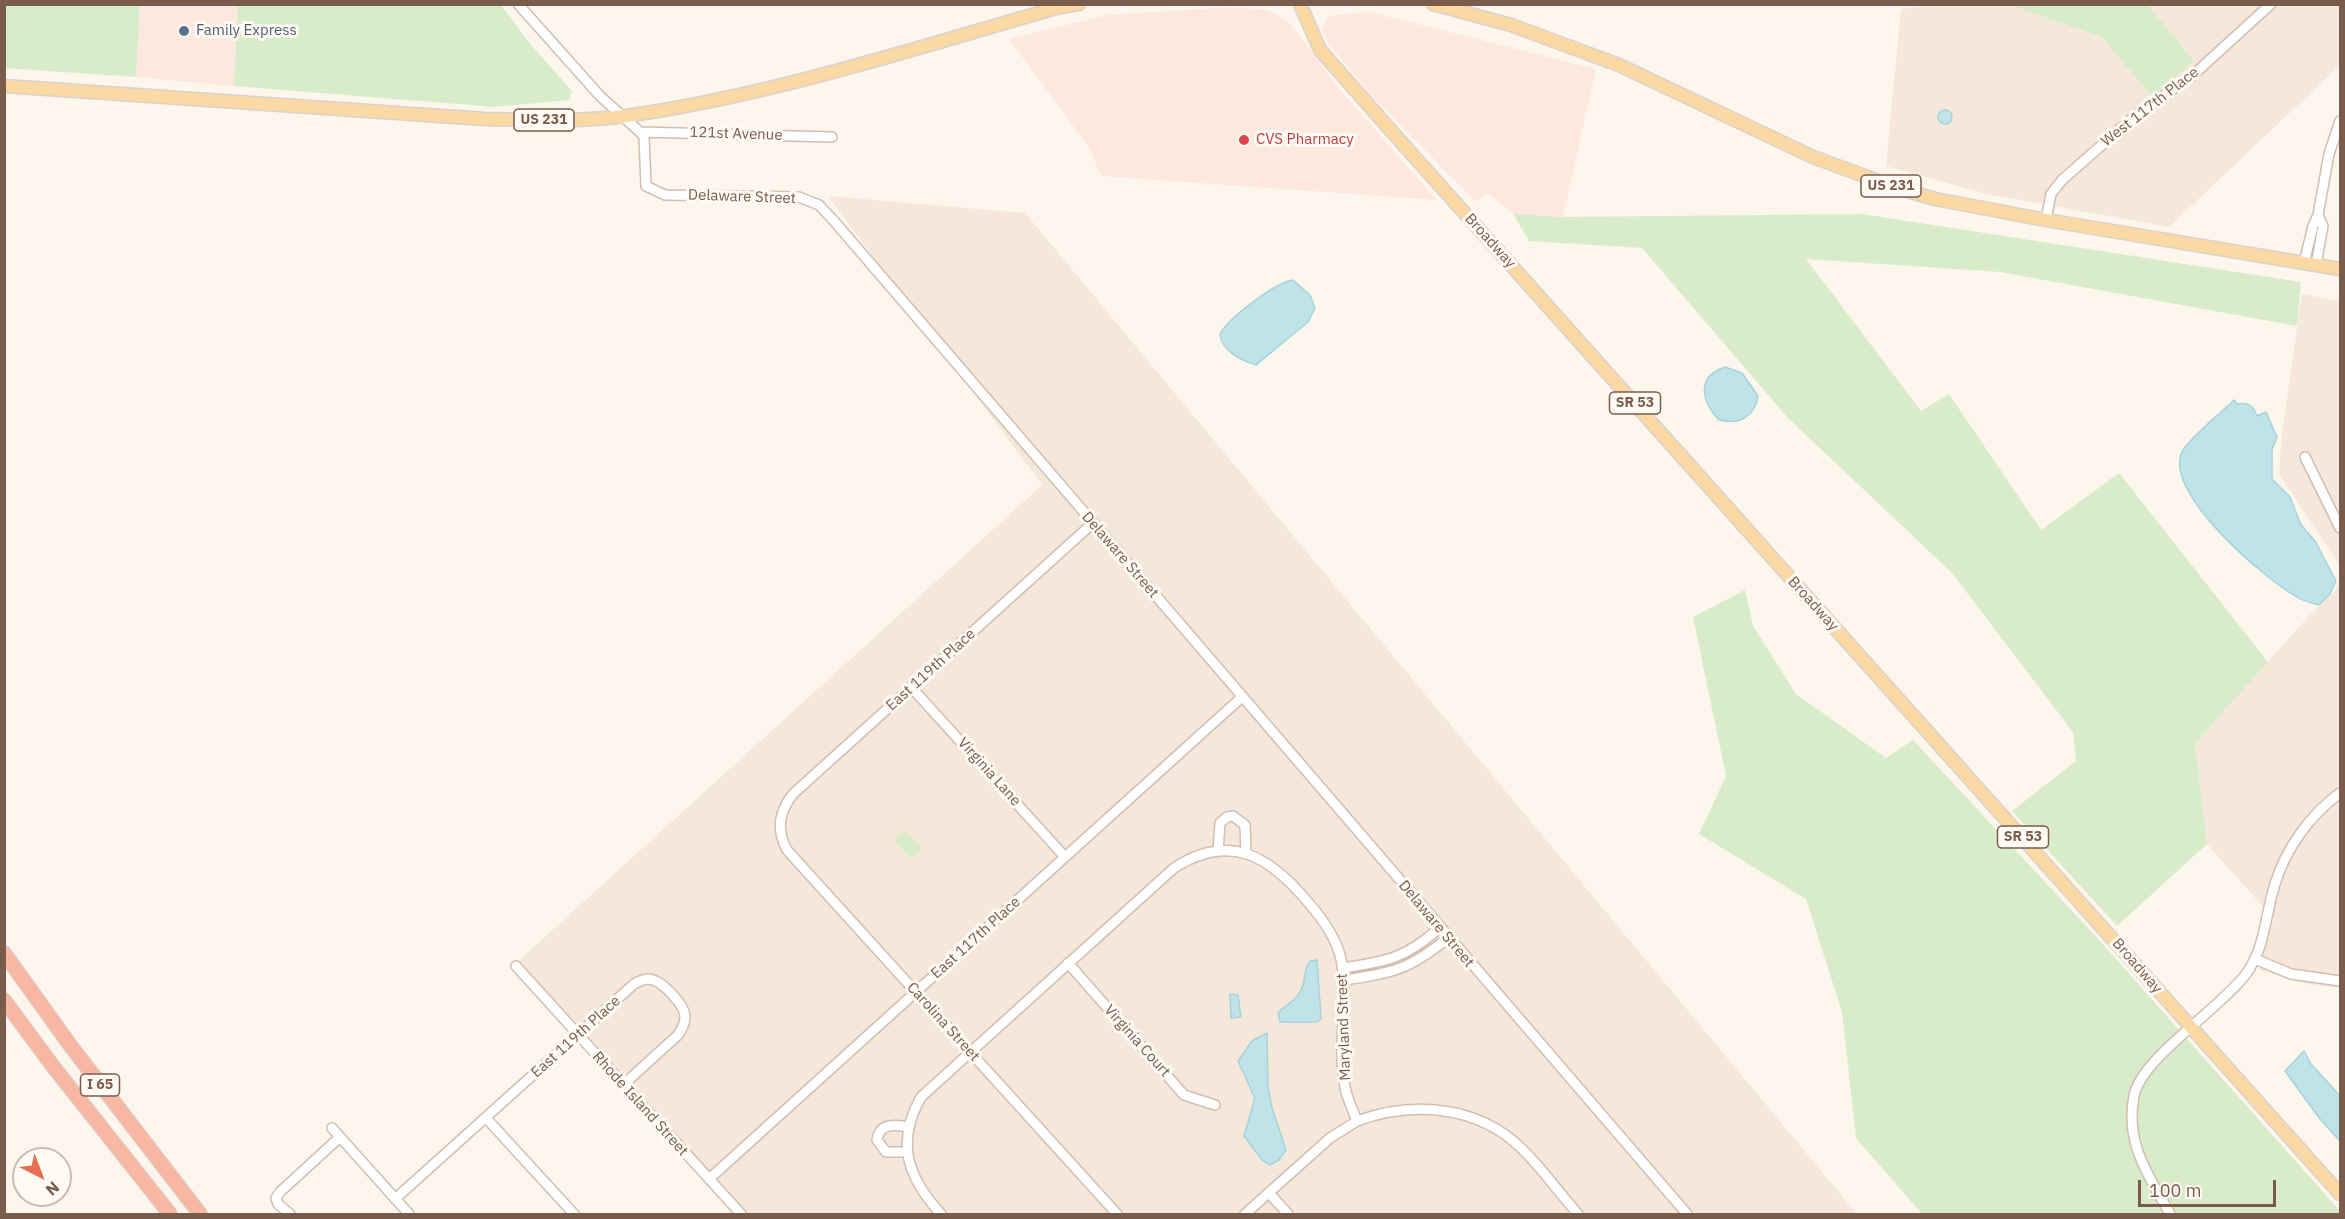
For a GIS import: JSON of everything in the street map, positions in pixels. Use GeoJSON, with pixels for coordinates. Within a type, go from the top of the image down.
{"type":"FeatureCollection","features":[{"type":"Feature","properties":{"kind":"highway","name":"I 65"},"geometry":{"type":"LineString","coordinates":[[4,953],[70,1045],[200,1215]]}},
{"type":"Feature","properties":{"kind":"highway","name":"I 65"},"geometry":{"type":"LineString","coordinates":[[4,1000],[170,1215]]}},
{"type":"Feature","properties":{"kind":"main road","name":"US 231"},"geometry":{"type":"LineString","coordinates":[[4,86],[485,119],[562,120],[625,116],[713,100],[814,76],[1060,7],[1079,4]]}},
{"type":"Feature","properties":{"kind":"main road","name":"Broadway"},"geometry":{"type":"LineString","coordinates":[[1300,4],[1320,50],[2340,1194]]}},
{"type":"Feature","properties":{"kind":"main road","name":"US 231"},"geometry":{"type":"LineString","coordinates":[[1433,4],[1511,25],[1619,65],[1813,157],[1863,177],[1935,199],[2340,269]]}},
{"type":"Feature","properties":{"kind":"street"},"geometry":{"type":"LineString","coordinates":[[518,4],[600,96],[625,116],[640,132]]}},
{"type":"Feature","properties":{"kind":"street","name":"West 117th Place"},"geometry":{"type":"LineString","coordinates":[[2046,220],[2051,194],[2062,180],[2136,115],[2192,76],[2266,6]]}},
{"type":"Feature","properties":{"kind":"street"},"geometry":{"type":"LineString","coordinates":[[2310,264],[2313,226],[2318,215],[2329,154],[2340,121]]}},
{"type":"Feature","properties":{"kind":"street","name":"121st Avenue"},"geometry":{"type":"LineString","coordinates":[[640,132],[832,137]]}},
{"type":"Feature","properties":{"kind":"street","name":"Delaware Street"},"geometry":{"type":"LineString","coordinates":[[640,132],[644,138],[646,186],[665,195],[799,197],[819,205],[1687,1215]]}},
{"type":"Feature","properties":{"kind":"street"},"geometry":{"type":"LineString","coordinates":[[2305,457],[2340,528]]}},
{"type":"Feature","properties":{"kind":"street","name":"East 119th Place"},"geometry":{"type":"LineString","coordinates":[[780,825],[782,811],[793,794],[1093,523]]}},
{"type":"Feature","properties":{"kind":"street","name":"Virginia Lane"},"geometry":{"type":"LineString","coordinates":[[912,688],[1065,857]]}},
{"type":"Feature","properties":{"kind":"street","name":"East 117th Place"},"geometry":{"type":"LineString","coordinates":[[709,1179],[1242,697]]}},
{"type":"Feature","properties":{"kind":"street"},"geometry":{"type":"LineString","coordinates":[[2170,1215],[2135,1149],[2130,1125],[2134,1094],[2144,1072],[2233,990],[2255,959],[2265,936],[2275,885],[2292,844],[2320,810],[2340,793]]}},
{"type":"Feature","properties":{"kind":"street"},"geometry":{"type":"LineString","coordinates":[[1218,851],[1220,823],[1233,816],[1245,825],[1246,853]]}},
{"type":"Feature","properties":{"kind":"street","name":"Carolina Street"},"geometry":{"type":"LineString","coordinates":[[780,825],[787,849],[1116,1215]]}},
{"type":"Feature","properties":{"kind":"street","name":"Maryland Street"},"geometry":{"type":"LineString","coordinates":[[1068,963],[1174,868],[1198,855],[1218,851],[1246,853],[1264,860],[1281,871],[1330,931],[1344,980],[1345,1086],[1358,1121]]}},
{"type":"Feature","properties":{"kind":"street"},"geometry":{"type":"LineString","coordinates":[[1342,968],[1384,962],[1405,955],[1439,928]]}},
{"type":"Feature","properties":{"kind":"street"},"geometry":{"type":"LineString","coordinates":[[1344,980],[1385,974],[1404,968],[1422,960],[1448,938]]}},
{"type":"Feature","properties":{"kind":"street"},"geometry":{"type":"LineString","coordinates":[[2255,959],[2291,974],[2340,981]]}},
{"type":"Feature","properties":{"kind":"street"},"geometry":{"type":"LineString","coordinates":[[941,1215],[918,1186],[907,1152],[909,1127],[915,1107],[928,1088],[1068,963]]}},
{"type":"Feature","properties":{"kind":"street","name":"Virginia Court"},"geometry":{"type":"LineString","coordinates":[[1068,963],[1184,1095],[1215,1104]]}},
{"type":"Feature","properties":{"kind":"street","name":"Rhode Island Street"},"geometry":{"type":"LineString","coordinates":[[516,966],[741,1215]]}},
{"type":"Feature","properties":{"kind":"street","name":"East 119th Place"},"geometry":{"type":"LineString","coordinates":[[395,1199],[634,984],[648,979],[660,984],[682,1008],[684,1025],[678,1035],[623,1085]]}},
{"type":"Feature","properties":{"kind":"street"},"geometry":{"type":"LineString","coordinates":[[1245,1215],[1330,1138],[1358,1121],[1383,1113],[1420,1109],[1450,1112],[1476,1119],[1521,1148],[1578,1215]]}},
{"type":"Feature","properties":{"kind":"street"},"geometry":{"type":"LineString","coordinates":[[486,1118],[574,1215]]}},
{"type":"Feature","properties":{"kind":"street"},"geometry":{"type":"LineString","coordinates":[[907,1152],[886,1152],[877,1140],[884,1127],[890,1125],[909,1127]]}},
{"type":"Feature","properties":{"kind":"street"},"geometry":{"type":"LineString","coordinates":[[332,1128],[395,1199],[403,1212]]}},
{"type":"Feature","properties":{"kind":"street"},"geometry":{"type":"LineString","coordinates":[[290,1215],[278,1204],[276,1198],[340,1137]]}},
{"type":"Feature","properties":{"kind":"street"},"geometry":{"type":"LineString","coordinates":[[1269,1193],[1288,1215]]}},
{"type":"Feature","properties":{"kind":"shaded area"},"geometry":{"type":"Polygon","coordinates":[[[1938,4],[2010,5],[2102,37],[2153,97],[2194,61],[2148,5],[2340,5],[2340,65],[2169,227],[1987,194],[1886,166],[1901,9],[1938,4]]]}},
{"type":"Feature","properties":{"kind":"shaded area"},"geometry":{"type":"Polygon","coordinates":[[[140,5],[238,5],[234,86],[136,77],[140,5]]]}},
{"type":"Feature","properties":{"kind":"shaded area"},"geometry":{"type":"Polygon","coordinates":[[[1231,7],[1268,10],[1290,23],[1339,89],[1437,200],[1101,176],[1090,149],[1009,39],[1108,15],[1231,7]]]}},
{"type":"Feature","properties":{"kind":"shaded area"},"geometry":{"type":"Polygon","coordinates":[[[1370,12],[1596,69],[1563,217],[1513,214],[1488,193],[1476,202],[1371,95],[1328,43],[1322,30],[1328,16],[1370,12]]]}},
{"type":"Feature","properties":{"kind":"shaded area"},"geometry":{"type":"Polygon","coordinates":[[[828,196],[1025,213],[1857,1214],[741,1214],[514,965],[1042,485],[828,196]]]}},
{"type":"Feature","properties":{"kind":"shaded area"},"geometry":{"type":"Polygon","coordinates":[[[2302,294],[2340,301],[2340,566],[2279,474],[2282,433],[2302,294]]]}},
{"type":"Feature","properties":{"kind":"shaded area"},"geometry":{"type":"Polygon","coordinates":[[[2340,579],[2340,987],[2332,987],[2306,984],[2258,970],[2274,919],[2207,844],[2195,743],[2308,617],[2335,591],[2340,579]]]}},
{"type":"Feature","properties":{"kind":"green space"},"geometry":{"type":"Polygon","coordinates":[[[4,5],[140,5],[136,77],[5,68],[4,5]]]}},
{"type":"Feature","properties":{"kind":"green space"},"geometry":{"type":"Polygon","coordinates":[[[238,5],[501,5],[531,45],[572,91],[569,100],[495,107],[234,86],[238,5]]]}},
{"type":"Feature","properties":{"kind":"green space"},"geometry":{"type":"Polygon","coordinates":[[[2010,5],[2148,5],[2194,61],[2153,98],[2102,37],[2010,5]]]}},
{"type":"Feature","properties":{"kind":"green space"},"geometry":{"type":"Polygon","coordinates":[[[1513,214],[1563,217],[1862,214],[2301,282],[2297,326],[2000,272],[1806,259],[1921,411],[1949,394],[2041,530],[2119,473],[2268,662],[2195,743],[2207,844],[2117,926],[2012,811],[2076,761],[2073,732],[1952,573],[1788,418],[1642,248],[1529,241],[1513,214]]]}},
{"type":"Feature","properties":{"kind":"green space"},"geometry":{"type":"Polygon","coordinates":[[[1745,590],[1753,626],[1796,694],[1886,758],[1913,740],[2100,941],[2340,1211],[2340,1214],[1922,1214],[1856,1138],[1842,1012],[1806,899],[1699,834],[1726,776],[1693,617],[1745,590]]]}},
{"type":"Feature","properties":{"kind":"green space"},"geometry":{"type":"Polygon","coordinates":[[[905,830],[922,848],[912,859],[894,841],[905,830]]]}},
{"type":"Feature","properties":{"kind":"water"},"geometry":{"type":"Polygon","coordinates":[[[1945,110],[1950,112],[1952,117],[1950,122],[1945,124],[1940,122],[1938,117],[1940,112],[1945,110]]]}},
{"type":"Feature","properties":{"kind":"water"},"geometry":{"type":"Polygon","coordinates":[[[1293,280],[1310,295],[1315,308],[1308,322],[1256,365],[1239,358],[1228,350],[1220,334],[1232,319],[1265,294],[1293,280]]]}},
{"type":"Feature","properties":{"kind":"water"},"geometry":{"type":"Polygon","coordinates":[[[1725,367],[1742,373],[1758,396],[1750,414],[1739,420],[1719,420],[1706,398],[1705,383],[1715,371],[1725,367]]]}},
{"type":"Feature","properties":{"kind":"water"},"geometry":{"type":"Polygon","coordinates":[[[2234,400],[2237,404],[2250,405],[2257,416],[2266,412],[2277,437],[2272,450],[2272,479],[2290,497],[2301,525],[2315,541],[2336,581],[2330,594],[2319,605],[2302,600],[2263,573],[2220,533],[2187,489],[2180,469],[2182,452],[2198,433],[2234,400]]]}},
{"type":"Feature","properties":{"kind":"water"},"geometry":{"type":"Polygon","coordinates":[[[1317,960],[1321,1019],[1317,1022],[1280,1022],[1278,1012],[1292,1002],[1300,992],[1308,964],[1310,961],[1317,960]]]}},
{"type":"Feature","properties":{"kind":"water"},"geometry":{"type":"Polygon","coordinates":[[[1230,994],[1238,995],[1241,1017],[1231,1018],[1230,994]]]}},
{"type":"Feature","properties":{"kind":"water"},"geometry":{"type":"Polygon","coordinates":[[[1267,1033],[1268,1087],[1272,1108],[1286,1150],[1279,1160],[1270,1165],[1262,1160],[1244,1136],[1255,1098],[1238,1061],[1252,1041],[1267,1033]]]}},
{"type":"Feature","properties":{"kind":"water"},"geometry":{"type":"Polygon","coordinates":[[[2304,1051],[2311,1064],[2340,1096],[2340,1141],[2320,1119],[2285,1071],[2304,1051]]]}},
{"type":"Feature","properties":{"kind":"place","name":"Family Express"},"geometry":{"type":"Point","coordinates":[184,31]}},
{"type":"Feature","properties":{"kind":"place","name":"CVS Pharmacy"},"geometry":{"type":"Point","coordinates":[1244,140]}}]}
